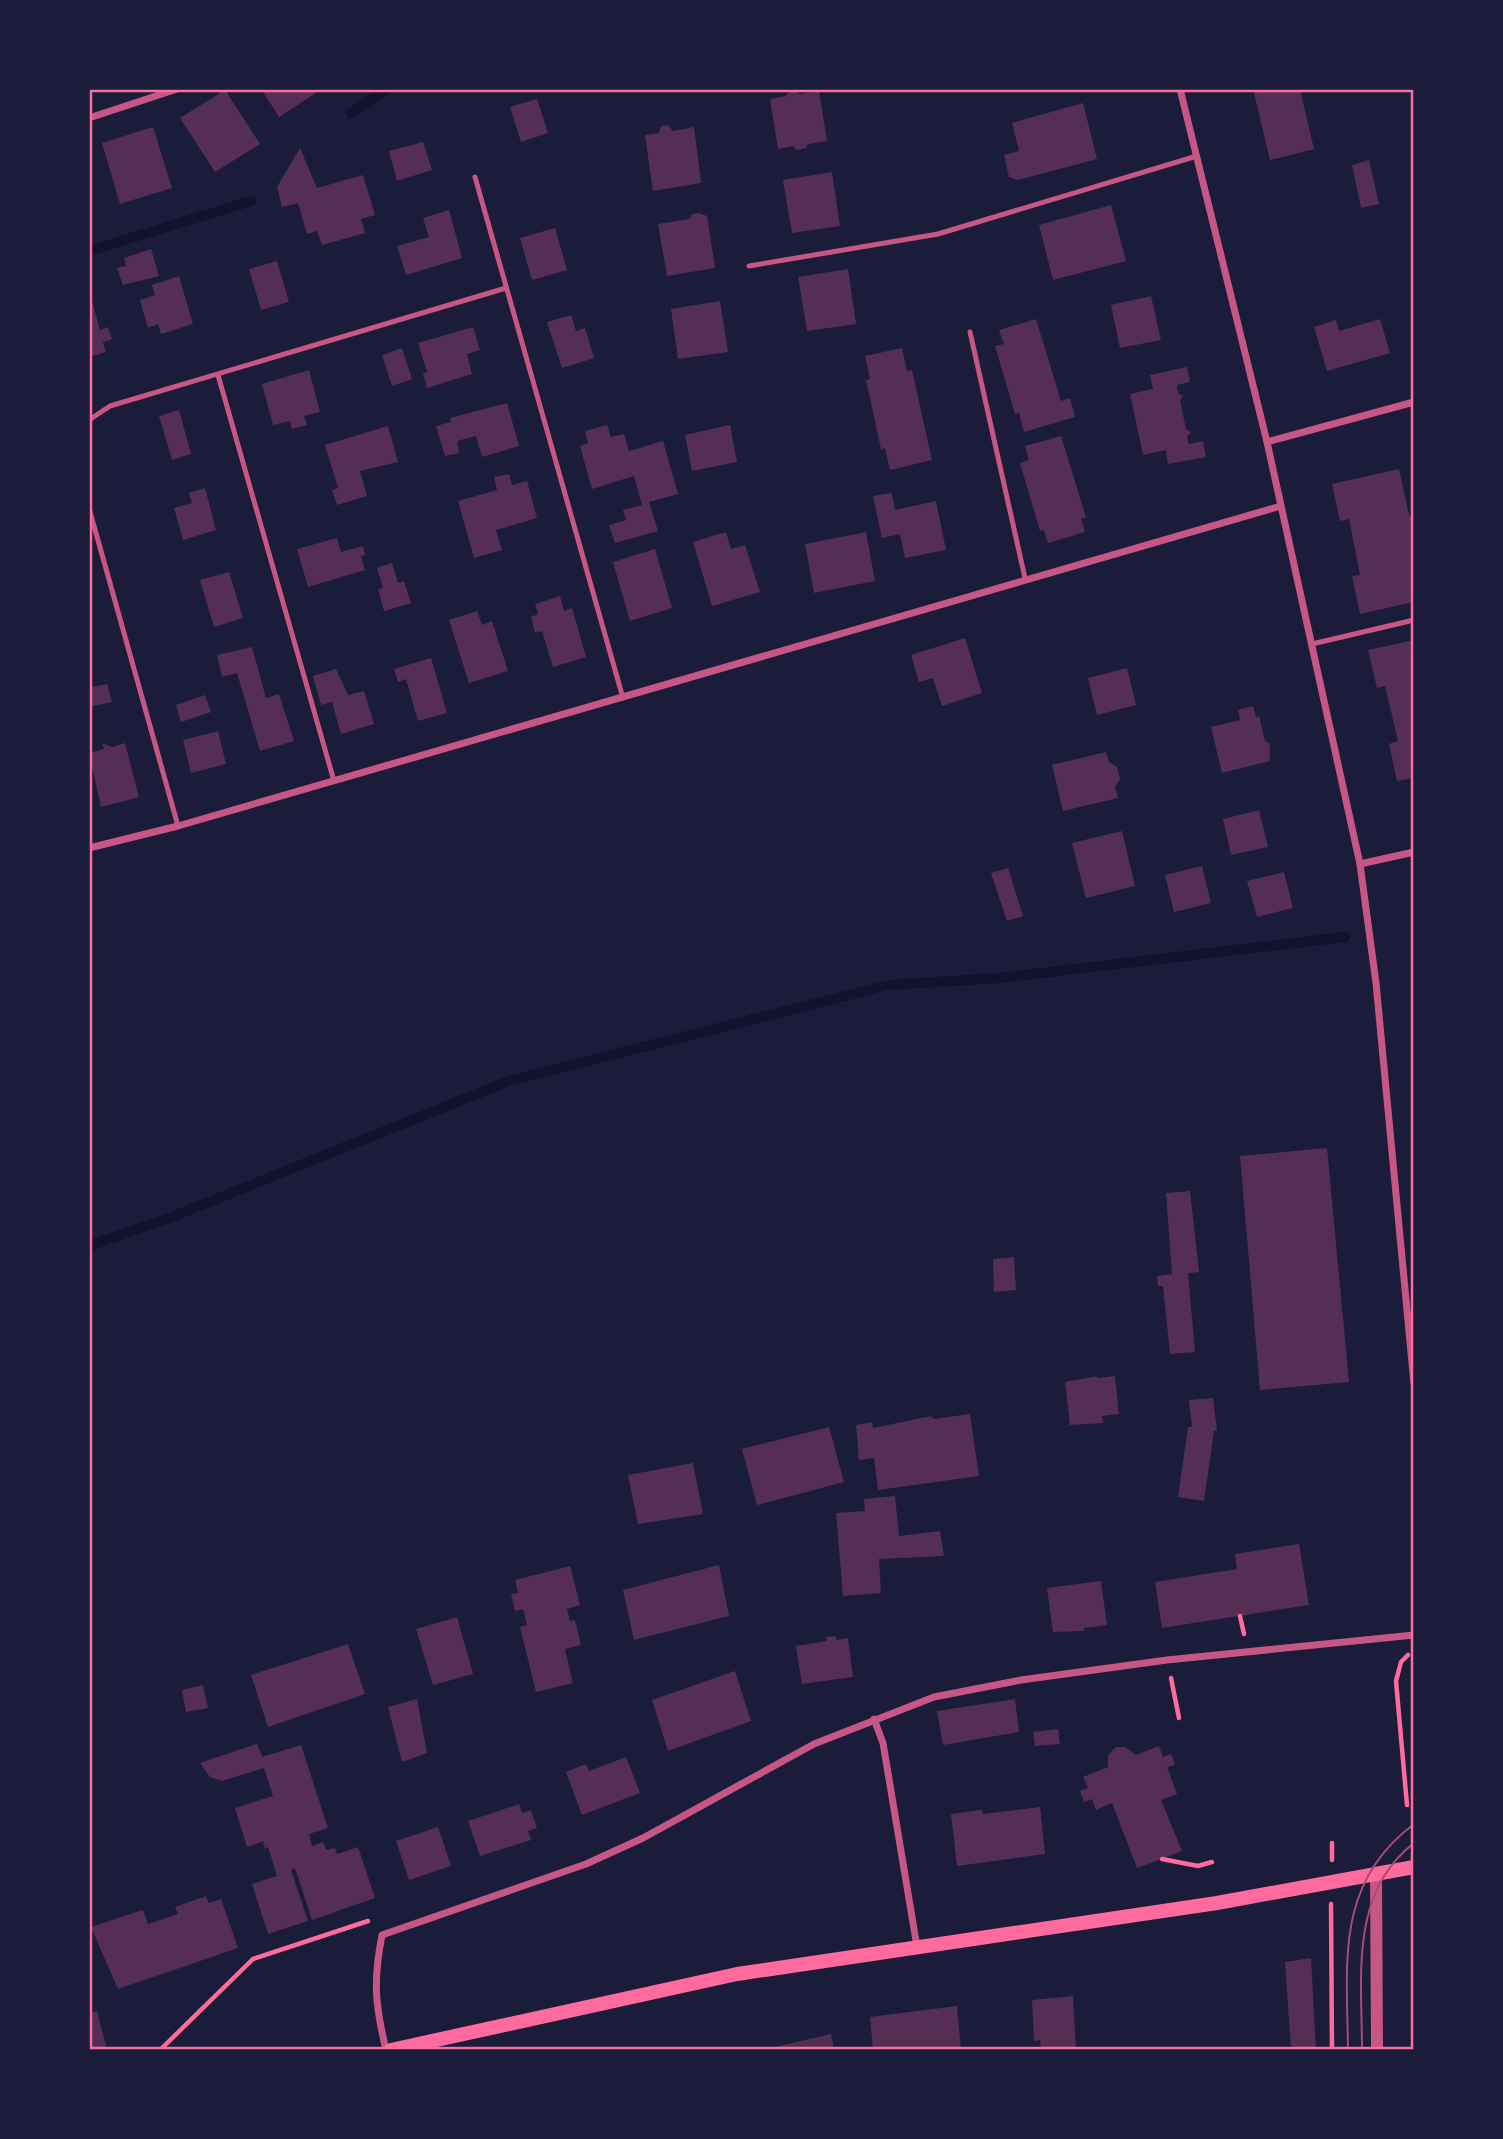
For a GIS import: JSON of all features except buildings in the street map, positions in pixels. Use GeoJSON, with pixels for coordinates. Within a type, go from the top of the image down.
{"type":"FeatureCollection","features":[{"type":"Feature","properties":{"kind":"main road"},"geometry":{"type":"LineString","coordinates":[[388,2050],[737,1974],[1217,1903],[1414,1867]]}},
{"type":"Feature","properties":{"kind":"street"},"geometry":{"type":"LineString","coordinates":[[89,118],[177,89]]}},
{"type":"Feature","properties":{"kind":"street"},"geometry":{"type":"LineString","coordinates":[[1180,89],[1199,155],[1267,442],[1360,864],[1376,983],[1414,1384]]}},
{"type":"Feature","properties":{"kind":"street"},"geometry":{"type":"LineString","coordinates":[[1267,442],[1414,402]]}},
{"type":"Feature","properties":{"kind":"street"},"geometry":{"type":"LineString","coordinates":[[89,848],[178,826],[1281,506]]}},
{"type":"Feature","properties":{"kind":"street"},"geometry":{"type":"LineString","coordinates":[[1360,864],[1414,852]]}},
{"type":"Feature","properties":{"kind":"street"},"geometry":{"type":"LineString","coordinates":[[388,2050],[377,2011],[374,1972],[382,1935],[586,1864],[643,1838],[804,1748],[874,1718],[934,1697],[1021,1680],[1167,1661],[1414,1635]]}},
{"type":"Feature","properties":{"kind":"street"},"geometry":{"type":"LineString","coordinates":[[874,1718],[883,1743],[917,1947]]}},
{"type":"Feature","properties":{"kind":"street"},"geometry":{"type":"LineString","coordinates":[[1376,1874],[1377,2050]]}},
{"type":"Feature","properties":{"kind":"lane"},"geometry":{"type":"LineString","coordinates":[[749,266],[938,233],[1199,155]]}},
{"type":"Feature","properties":{"kind":"lane"},"geometry":{"type":"LineString","coordinates":[[475,177],[623,698]]}},
{"type":"Feature","properties":{"kind":"lane"},"geometry":{"type":"LineString","coordinates":[[89,420],[110,406],[506,288]]}},
{"type":"Feature","properties":{"kind":"lane"},"geometry":{"type":"LineString","coordinates":[[970,332],[1025,579]]}},
{"type":"Feature","properties":{"kind":"lane"},"geometry":{"type":"LineString","coordinates":[[218,375],[334,781]]}},
{"type":"Feature","properties":{"kind":"lane"},"geometry":{"type":"LineString","coordinates":[[89,508],[92,533],[178,826]]}},
{"type":"Feature","properties":{"kind":"lane"},"geometry":{"type":"LineString","coordinates":[[1312,644],[1414,620]]}},
{"type":"Feature","properties":{"kind":"path"},"geometry":{"type":"LineString","coordinates":[[1407,1805],[1396,1681],[1401,1662],[1414,1650]]}},
{"type":"Feature","properties":{"kind":"path"},"geometry":{"type":"LineString","coordinates":[[1167,1661],[1179,1718]]}},
{"type":"Feature","properties":{"kind":"path"},"geometry":{"type":"LineString","coordinates":[[1405,1785],[1414,1782]]}},
{"type":"Feature","properties":{"kind":"path"},"geometry":{"type":"LineString","coordinates":[[1161,1859],[1198,1866],[1212,1862]]}},
{"type":"Feature","properties":{"kind":"path"},"geometry":{"type":"LineString","coordinates":[[1331,1882],[1332,2050]]}},
{"type":"Feature","properties":{"kind":"path"},"geometry":{"type":"LineString","coordinates":[[160,2050],[254,1959],[380,1917]]}},
{"type":"Feature","properties":{"kind":"waterway"},"geometry":{"type":"LineString","coordinates":[[351,113],[387,89]]}},
{"type":"Feature","properties":{"kind":"waterway"},"geometry":{"type":"LineString","coordinates":[[89,251],[251,201]]}},
{"type":"Feature","properties":{"kind":"waterway"},"geometry":{"type":"LineString","coordinates":[[89,1246],[172,1217],[509,1081],[888,985],[999,978],[1345,937]]}},
{"type":"Feature","properties":{"kind":"tram line"},"geometry":{"type":"LineString","coordinates":[[1348,2050],[1348,1955],[1358,1898],[1370,1872],[1388,1847],[1414,1824]]}},
{"type":"Feature","properties":{"kind":"tram line"},"geometry":{"type":"LineString","coordinates":[[1362,2050],[1361,1966],[1369,1911],[1378,1886],[1393,1863],[1414,1843]]}}]}
